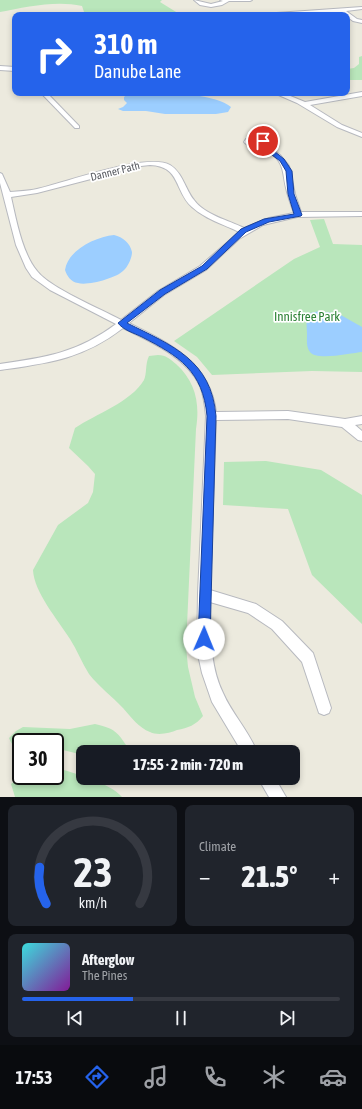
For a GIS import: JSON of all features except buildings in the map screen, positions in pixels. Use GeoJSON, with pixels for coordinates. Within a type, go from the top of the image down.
{"type":"FeatureCollection","features":[{"type":"Feature","properties":{"kind":"street"},"geometry":{"type":"LineString","coordinates":[[196,0],[200,3],[212,5],[223,4],[227,1]]}},
{"type":"Feature","properties":{"kind":"street"},"geometry":{"type":"LineString","coordinates":[[220,0],[250,0]]}},
{"type":"Feature","properties":{"kind":"street"},"geometry":{"type":"LineString","coordinates":[[311,12],[362,8]]}},
{"type":"Feature","properties":{"kind":"street"},"geometry":{"type":"LineString","coordinates":[[350,16],[355,20],[362,22]]}},
{"type":"Feature","properties":{"kind":"street"},"geometry":{"type":"LineString","coordinates":[[0,68],[12,69]]}},
{"type":"Feature","properties":{"kind":"street"},"geometry":{"type":"LineString","coordinates":[[350,96],[362,94]]}},
{"type":"Feature","properties":{"kind":"street"},"geometry":{"type":"LineString","coordinates":[[47,96],[77,127]]}},
{"type":"Feature","properties":{"kind":"street"},"geometry":{"type":"LineString","coordinates":[[286,96],[306,104],[337,126],[362,135]]}},
{"type":"Feature","properties":{"kind":"street"},"geometry":{"type":"LineString","coordinates":[[306,104],[349,96]]}},
{"type":"Feature","properties":{"kind":"street"},"geometry":{"type":"LineString","coordinates":[[267,148],[282,160],[289,171],[291,194],[298,215]]}},
{"type":"Feature","properties":{"kind":"street","name":"Danner Path"},"geometry":{"type":"LineString","coordinates":[[7,195],[38,191],[141,164],[158,164],[169,167],[175,171],[187,196],[198,209],[243,231]]}},
{"type":"Feature","properties":{"kind":"street"},"geometry":{"type":"LineString","coordinates":[[0,175],[4,181],[25,258],[34,275],[48,286],[174,351],[192,366],[201,379],[210,399],[211,416],[204,594],[204,639],[209,673],[217,697],[246,745]]}},
{"type":"Feature","properties":{"kind":"street"},"geometry":{"type":"LineString","coordinates":[[0,367],[53,359],[76,352],[100,340],[162,292],[204,267],[243,231],[267,220],[298,215],[362,214]]}},
{"type":"Feature","properties":{"kind":"street"},"geometry":{"type":"LineString","coordinates":[[211,416],[288,415],[345,423],[362,420]]}},
{"type":"Feature","properties":{"kind":"street"},"geometry":{"type":"LineString","coordinates":[[345,423],[362,437]]}},
{"type":"Feature","properties":{"kind":"street"},"geometry":{"type":"LineString","coordinates":[[204,594],[251,608],[276,625],[308,658],[324,708]]}},
{"type":"Feature","properties":{"kind":"street"},"geometry":{"type":"LineString","coordinates":[[270,785],[278,797]]}},
{"type":"Feature","properties":{"kind":"green space"},"geometry":{"type":"Polygon","coordinates":[[[0,0],[162,0],[160,2],[176,12],[84,12],[82,6],[72,4],[51,4],[0,12],[0,0]]]}},
{"type":"Feature","properties":{"kind":"green space"},"geometry":{"type":"Polygon","coordinates":[[[362,56],[362,80],[350,80],[350,69],[354,68],[359,64],[359,57],[362,56]]]}},
{"type":"Feature","properties":{"kind":"green space","name":"Innisfree Park"},"geometry":{"type":"Polygon","coordinates":[[[324,219],[333,244],[362,245],[362,372],[312,371],[212,375],[197,357],[174,341],[294,259],[320,247],[310,220],[324,219]]]}},
{"type":"Feature","properties":{"kind":"green space"},"geometry":{"type":"Polygon","coordinates":[[[158,355],[168,358],[183,371],[192,386],[197,402],[186,647],[188,667],[195,697],[203,716],[198,722],[188,727],[160,734],[150,732],[139,725],[89,674],[70,639],[42,596],[34,579],[33,570],[58,525],[88,503],[93,492],[95,474],[69,448],[75,428],[131,395],[144,380],[149,356],[158,355]]]}},
{"type":"Feature","properties":{"kind":"green space"},"geometry":{"type":"Polygon","coordinates":[[[266,461],[321,470],[362,495],[362,624],[312,575],[288,509],[223,505],[224,462],[266,461]]]}},
{"type":"Feature","properties":{"kind":"green space"},"geometry":{"type":"Polygon","coordinates":[[[95,724],[103,726],[117,733],[126,745],[76,745],[76,753],[64,750],[64,733],[14,733],[23,727],[70,729],[95,724]]]}},
{"type":"Feature","properties":{"kind":"green space"},"geometry":{"type":"Polygon","coordinates":[[[12,735],[12,744],[11,743],[9,738],[12,735]]]}},
{"type":"Feature","properties":{"kind":"green space"},"geometry":{"type":"Polygon","coordinates":[[[64,770],[76,773],[76,785],[104,785],[117,792],[122,797],[15,797],[11,784],[64,785],[64,770]]]}},
{"type":"Feature","properties":{"kind":"water"},"geometry":{"type":"Polygon","coordinates":[[[197,96],[211,98],[231,107],[228,112],[216,114],[165,114],[146,111],[123,111],[118,109],[127,103],[124,100],[124,97],[197,96]]]}},
{"type":"Feature","properties":{"kind":"water"},"geometry":{"type":"Polygon","coordinates":[[[114,235],[126,241],[132,252],[128,265],[125,269],[119,274],[108,279],[95,282],[83,284],[73,281],[65,270],[71,256],[84,246],[99,238],[114,235]]]}},
{"type":"Feature","properties":{"kind":"water"},"geometry":{"type":"Polygon","coordinates":[[[320,311],[339,314],[362,327],[362,352],[343,355],[319,356],[310,352],[307,343],[307,317],[310,313],[320,311]]]}},
{"type":"Feature","properties":{"kind":"route"},"geometry":{"type":"LineString","coordinates":[[204,639],[204,594],[211,416],[210,399],[204,384],[196,371],[183,358],[163,344],[122,323],[162,292],[196,273],[212,261],[237,235],[243,231],[267,220],[298,215],[291,194],[289,171],[282,160],[267,148],[263,141]]}}]}
